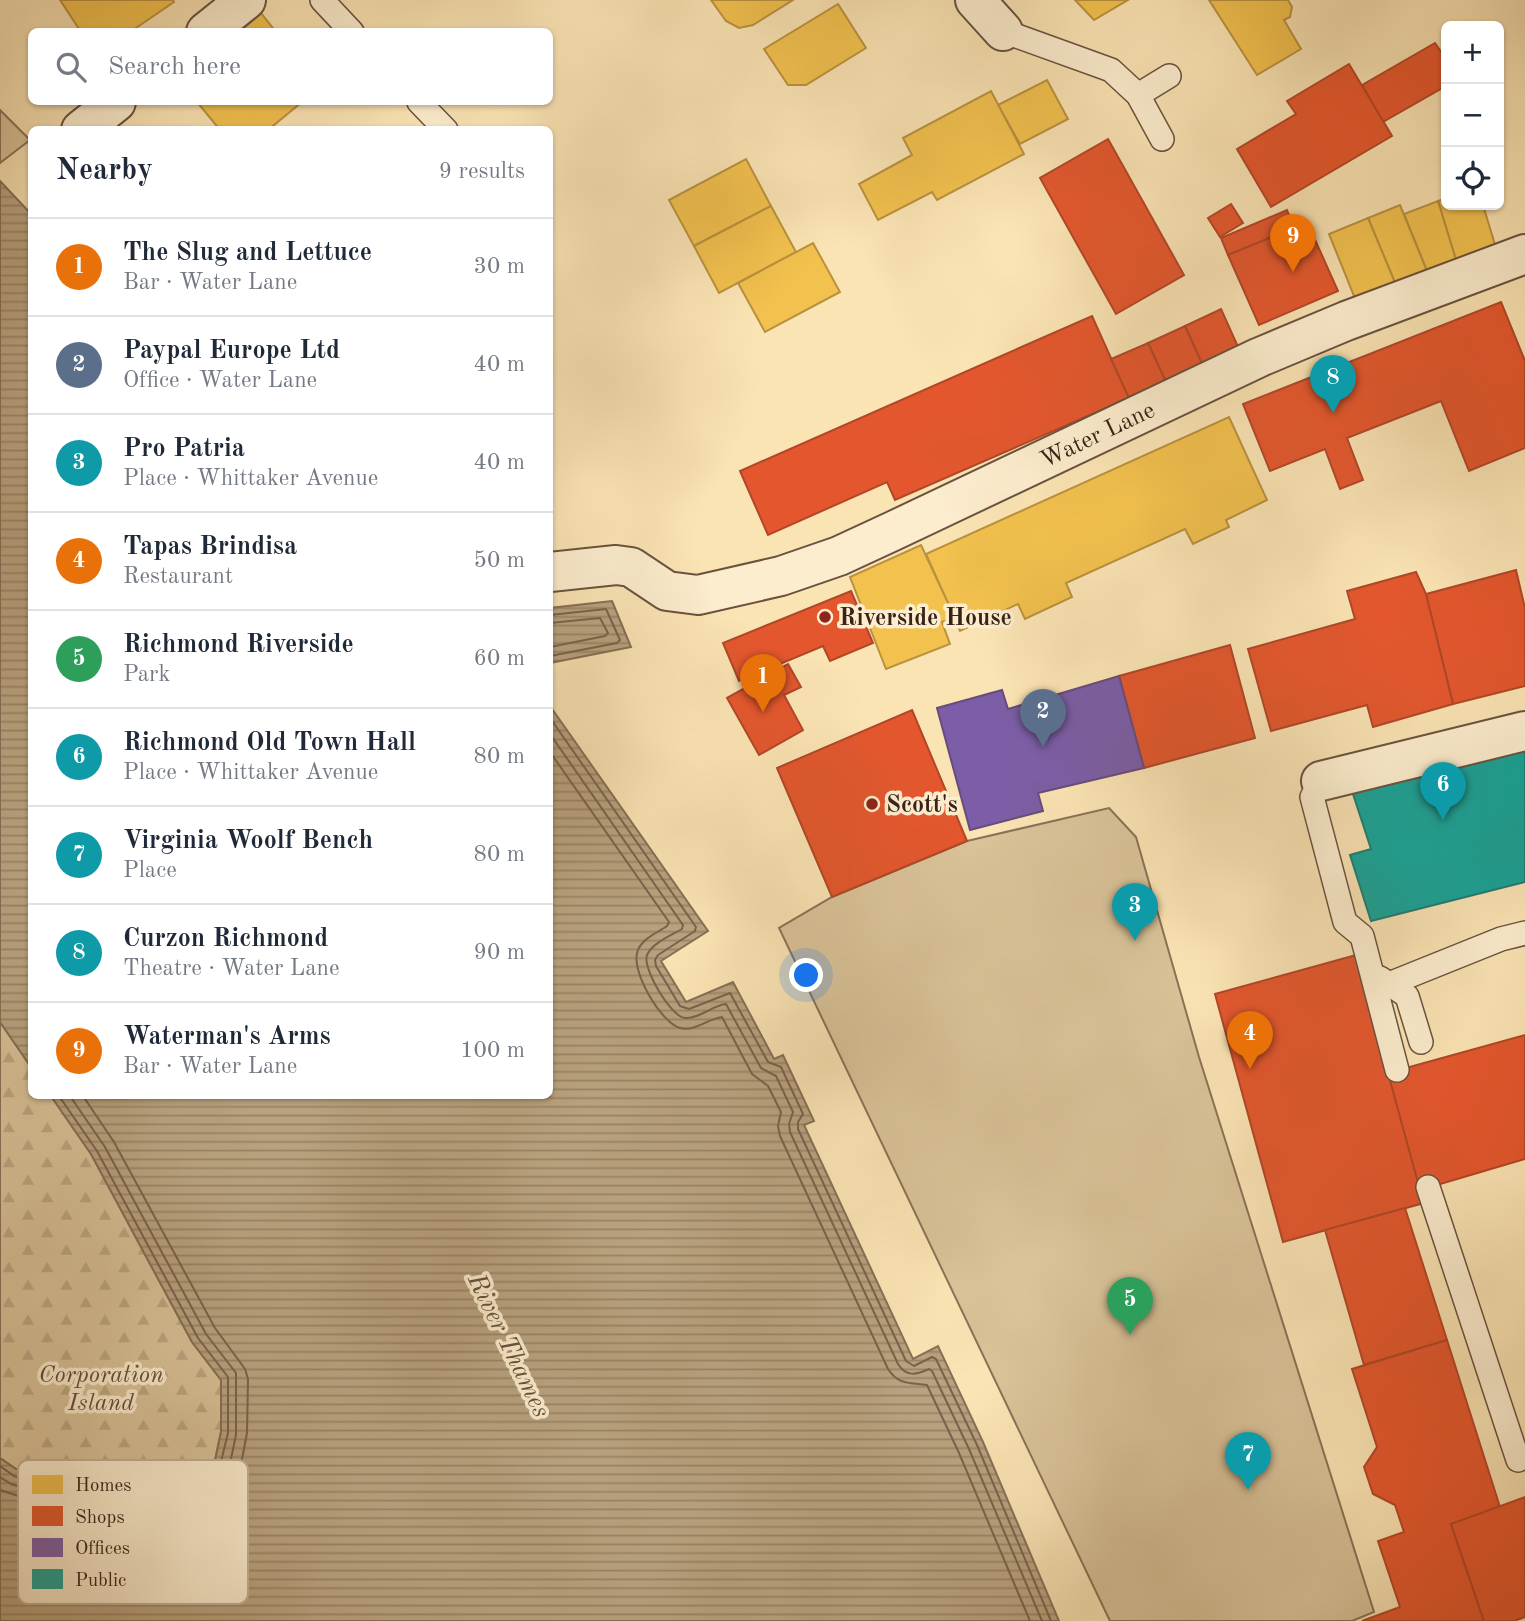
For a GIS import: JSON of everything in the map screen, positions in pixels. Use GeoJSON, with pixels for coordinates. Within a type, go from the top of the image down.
{"type":"FeatureCollection","features":[{"type":"Feature","properties":{"kind":"street"},"geometry":{"type":"LineString","coordinates":[[210,28],[246,0]]}},
{"type":"Feature","properties":{"kind":"street"},"geometry":{"type":"LineString","coordinates":[[975,0],[1003,31]]}},
{"type":"Feature","properties":{"kind":"street"},"geometry":{"type":"LineString","coordinates":[[85,126],[112,105]]}},
{"type":"Feature","properties":{"kind":"street","name":"Water Lane"},"geometry":{"type":"LineString","coordinates":[[553,572],[617,565],[631,567],[667,591],[698,595],[781,576],[839,556],[1260,357],[1525,254]]}},
{"type":"Feature","properties":{"kind":"street"},"geometry":{"type":"LineString","coordinates":[[1321,780],[1525,731]]}},
{"type":"Feature","properties":{"kind":"lane"},"geometry":{"type":"LineString","coordinates":[[322,0],[348,28]]}},
{"type":"Feature","properties":{"kind":"lane"},"geometry":{"type":"LineString","coordinates":[[1003,31],[1111,70],[1138,95],[1162,139]]}},
{"type":"Feature","properties":{"kind":"lane"},"geometry":{"type":"LineString","coordinates":[[1138,95],[1169,76]]}},
{"type":"Feature","properties":{"kind":"lane"},"geometry":{"type":"LineString","coordinates":[[422,105],[442,126]]}},
{"type":"Feature","properties":{"kind":"lane"},"geometry":{"type":"LineString","coordinates":[[1321,780],[1312,797],[1345,922],[1362,936],[1380,978],[1397,1070]]}},
{"type":"Feature","properties":{"kind":"lane"},"geometry":{"type":"LineString","coordinates":[[1380,978],[1525,933]]}},
{"type":"Feature","properties":{"kind":"lane"},"geometry":{"type":"LineString","coordinates":[[1380,978],[1407,996],[1421,1042]]}},
{"type":"Feature","properties":{"kind":"lane"},"geometry":{"type":"LineString","coordinates":[[1428,1187],[1518,1460]]}},
{"type":"Feature","properties":{"kind":"green space"},"geometry":{"type":"Polygon","coordinates":[[[0,110],[28,138],[28,142],[0,163],[0,110]]]}},
{"type":"Feature","properties":{"kind":"green space"},"geometry":{"type":"Polygon","coordinates":[[[1109,808],[1136,837],[1199,1057],[1374,1612],[1352,1621],[1110,1621],[779,928],[832,897],[967,841],[1109,808]]]}},
{"type":"Feature","properties":{"kind":"green space","name":"Corporation Island"},"geometry":{"type":"Polygon","coordinates":[[[0,1022],[28,1063],[28,1099],[53,1099],[91,1154],[192,1342],[221,1380],[221,1432],[215,1460],[18,1460],[18,1470],[0,1458],[0,1022]]]}},
{"type":"Feature","properties":{"kind":"water"},"geometry":{"type":"Polygon","coordinates":[[[0,181],[28,211],[28,1063],[0,1022],[0,181]]]}},
{"type":"Feature","properties":{"kind":"water"},"geometry":{"type":"Polygon","coordinates":[[[612,601],[631,647],[553,662],[553,608],[612,601]]]}},
{"type":"Feature","properties":{"kind":"water","name":"River Thames"},"geometry":{"type":"Polygon","coordinates":[[[553,710],[708,931],[661,961],[686,1002],[733,982],[774,1059],[783,1055],[814,1121],[804,1125],[913,1359],[938,1346],[983,1442],[1059,1621],[0,1621],[0,1458],[18,1470],[18,1604],[248,1604],[248,1460],[215,1460],[221,1432],[221,1380],[192,1342],[91,1154],[53,1099],[553,1099],[553,710]]]}},
{"type":"Feature","properties":{"kind":"building: Homes"},"geometry":{"type":"Polygon","coordinates":[[[60,0],[174,2],[136,28],[78,28],[60,0]]]}},
{"type":"Feature","properties":{"kind":"building: Homes"},"geometry":{"type":"Polygon","coordinates":[[[711,0],[793,0],[753,25],[739,28],[726,21],[711,0]]]}},
{"type":"Feature","properties":{"kind":"building: Homes"},"geometry":{"type":"Polygon","coordinates":[[[1075,0],[1128,0],[1094,20],[1075,0]]]}},
{"type":"Feature","properties":{"kind":"building: Homes"},"geometry":{"type":"Polygon","coordinates":[[[1209,0],[1288,0],[1292,7],[1290,17],[1284,20],[1301,49],[1257,75],[1209,0]]]}},
{"type":"Feature","properties":{"kind":"building: Homes"},"geometry":{"type":"Polygon","coordinates":[[[838,4],[866,48],[806,85],[788,85],[764,49],[838,4]]]}},
{"type":"Feature","properties":{"kind":"building: Homes"},"geometry":{"type":"Polygon","coordinates":[[[261,13],[273,28],[244,28],[261,13]]]}},
{"type":"Feature","properties":{"kind":"building: Homes"},"geometry":{"type":"Polygon","coordinates":[[[1047,80],[1068,119],[1020,144],[998,105],[1047,80]]]}},
{"type":"Feature","properties":{"kind":"building: Homes"},"geometry":{"type":"Polygon","coordinates":[[[991,91],[1024,154],[937,200],[932,192],[878,220],[859,184],[912,155],[903,138],[991,91]]]}},
{"type":"Feature","properties":{"kind":"building: Homes"},"geometry":{"type":"Polygon","coordinates":[[[199,105],[298,105],[273,126],[217,126],[199,105]]]}},
{"type":"Feature","properties":{"kind":"building: Homes"},"geometry":{"type":"Polygon","coordinates":[[[746,159],[771,206],[694,246],[669,200],[746,159]]]}},
{"type":"Feature","properties":{"kind":"building: Homes"},"geometry":{"type":"Polygon","coordinates":[[[1441,200],[1441,210],[1485,210],[1496,248],[1456,260],[1438,201],[1441,200]]]}},
{"type":"Feature","properties":{"kind":"building: Homes"},"geometry":{"type":"Polygon","coordinates":[[[1438,201],[1456,260],[1427,271],[1404,214],[1438,201]]]}},
{"type":"Feature","properties":{"kind":"building: Homes"},"geometry":{"type":"Polygon","coordinates":[[[1400,205],[1427,271],[1396,285],[1368,218],[1400,205]]]}},
{"type":"Feature","properties":{"kind":"building: Homes"},"geometry":{"type":"Polygon","coordinates":[[[771,206],[796,252],[719,293],[694,246],[771,206]]]}},
{"type":"Feature","properties":{"kind":"building: Homes"},"geometry":{"type":"Polygon","coordinates":[[[1368,218],[1396,285],[1356,301],[1329,234],[1368,218]]]}},
{"type":"Feature","properties":{"kind":"building: Homes"},"geometry":{"type":"Polygon","coordinates":[[[813,243],[840,292],[765,332],[738,283],[813,243]]]}},
{"type":"Feature","properties":{"kind":"building: Homes"},"geometry":{"type":"Polygon","coordinates":[[[1229,417],[1267,500],[1226,520],[1229,527],[1193,544],[1185,529],[1066,583],[1072,597],[1025,619],[1018,604],[960,631],[926,554],[1229,417]]]}},
{"type":"Feature","properties":{"kind":"building: Homes"},"geometry":{"type":"Polygon","coordinates":[[[921,545],[955,618],[942,622],[950,644],[886,669],[850,577],[921,545]]]}},
{"type":"Feature","properties":{"kind":"building: Shops"},"geometry":{"type":"Polygon","coordinates":[[[1435,43],[1441,52],[1441,89],[1383,122],[1362,85],[1435,43]]]}},
{"type":"Feature","properties":{"kind":"building: Shops"},"geometry":{"type":"Polygon","coordinates":[[[1349,64],[1392,136],[1271,207],[1237,149],[1296,114],[1287,101],[1349,64]]]}},
{"type":"Feature","properties":{"kind":"building: Shops"},"geometry":{"type":"Polygon","coordinates":[[[1108,139],[1184,275],[1116,314],[1040,178],[1108,139]]]}},
{"type":"Feature","properties":{"kind":"building: Shops"},"geometry":{"type":"Polygon","coordinates":[[[1231,204],[1243,223],[1220,237],[1208,218],[1231,204]]]}},
{"type":"Feature","properties":{"kind":"building: Shops"},"geometry":{"type":"Polygon","coordinates":[[[1287,210],[1295,230],[1228,255],[1221,238],[1287,210]]]}},
{"type":"Feature","properties":{"kind":"building: Shops"},"geometry":{"type":"Polygon","coordinates":[[[1308,224],[1338,291],[1259,325],[1228,255],[1272,237],[1274,240],[1308,224]]]}},
{"type":"Feature","properties":{"kind":"building: Shops"},"geometry":{"type":"Polygon","coordinates":[[[1501,302],[1525,361],[1525,448],[1469,471],[1441,401],[1347,438],[1363,480],[1340,489],[1325,449],[1270,471],[1243,404],[1501,302]]]}},
{"type":"Feature","properties":{"kind":"building: Shops"},"geometry":{"type":"Polygon","coordinates":[[[1221,309],[1239,349],[1203,366],[1185,326],[1221,309]]]}},
{"type":"Feature","properties":{"kind":"building: Shops"},"geometry":{"type":"Polygon","coordinates":[[[1092,316],[1129,398],[895,500],[887,482],[768,535],[740,471],[1092,316]]]}},
{"type":"Feature","properties":{"kind":"building: Shops"},"geometry":{"type":"Polygon","coordinates":[[[1185,326],[1203,366],[1166,382],[1148,343],[1185,326]]]}},
{"type":"Feature","properties":{"kind":"building: Shops"},"geometry":{"type":"Polygon","coordinates":[[[1148,343],[1166,382],[1129,398],[1111,359],[1148,343]]]}},
{"type":"Feature","properties":{"kind":"building: Shops"},"geometry":{"type":"Polygon","coordinates":[[[1516,570],[1525,608],[1525,686],[1453,704],[1426,594],[1516,570]]]}},
{"type":"Feature","properties":{"kind":"building: Shops"},"geometry":{"type":"Polygon","coordinates":[[[1416,572],[1426,594],[1453,704],[1373,727],[1367,705],[1271,731],[1248,649],[1355,619],[1347,591],[1416,572]]]}},
{"type":"Feature","properties":{"kind":"building: Shops","name":"Riverside House"},"geometry":{"type":"Polygon","coordinates":[[[851,591],[873,643],[830,661],[823,646],[739,681],[723,643],[851,591]]]}},
{"type":"Feature","properties":{"kind":"building: Shops"},"geometry":{"type":"Polygon","coordinates":[[[1230,645],[1255,738],[1144,768],[1119,676],[1230,645]]]}},
{"type":"Feature","properties":{"kind":"building: Shops"},"geometry":{"type":"Polygon","coordinates":[[[788,664],[801,687],[784,695],[803,730],[759,755],[727,698],[788,664]]]}},
{"type":"Feature","properties":{"kind":"building: Shops","name":"Scott's"},"geometry":{"type":"Polygon","coordinates":[[[912,710],[967,841],[832,897],[777,768],[912,710]]]}},
{"type":"Feature","properties":{"kind":"building: Shops"},"geometry":{"type":"Polygon","coordinates":[[[1356,955],[1424,1203],[1283,1242],[1215,994],[1356,955]]]}},
{"type":"Feature","properties":{"kind":"building: Shops"},"geometry":{"type":"Polygon","coordinates":[[[1525,1035],[1525,1159],[1420,1190],[1388,1073],[1525,1035]]]}},
{"type":"Feature","properties":{"kind":"building: Shops"},"geometry":{"type":"Polygon","coordinates":[[[1405,1208],[1447,1340],[1364,1365],[1325,1230],[1405,1208]]]}},
{"type":"Feature","properties":{"kind":"building: Shops"},"geometry":{"type":"Polygon","coordinates":[[[1447,1340],[1500,1507],[1451,1524],[1484,1621],[1362,1621],[1400,1607],[1378,1541],[1404,1532],[1395,1505],[1373,1494],[1364,1467],[1377,1447],[1352,1369],[1447,1340]]]}},
{"type":"Feature","properties":{"kind":"building: Shops"},"geometry":{"type":"Polygon","coordinates":[[[1525,1497],[1525,1617],[1514,1621],[1484,1621],[1451,1524],[1525,1497]]]}},
{"type":"Feature","properties":{"kind":"building: Offices"},"geometry":{"type":"Polygon","coordinates":[[[1119,676],[1144,768],[1038,793],[1043,811],[970,830],[937,708],[1002,690],[1008,709],[1119,676]]]}},
{"type":"Feature","properties":{"kind":"building: Public"},"geometry":{"type":"Polygon","coordinates":[[[1525,750],[1525,882],[1371,921],[1350,855],[1371,849],[1352,791],[1525,750]]]}},
{"type":"Feature","properties":{"kind":"place","name":"Waterman's Arms"},"geometry":{"type":"Point","coordinates":[1293,272]}},
{"type":"Feature","properties":{"kind":"place","name":"Curzon Richmond"},"geometry":{"type":"Point","coordinates":[1333,413]}},
{"type":"Feature","properties":{"kind":"place","name":"Riverside House"},"geometry":{"type":"Point","coordinates":[825,617]}},
{"type":"Feature","properties":{"kind":"place","name":"The Slug and Lettuce"},"geometry":{"type":"Point","coordinates":[763,712]}},
{"type":"Feature","properties":{"kind":"place","name":"Paypal Europe Ltd"},"geometry":{"type":"Point","coordinates":[1043,747]}},
{"type":"Feature","properties":{"kind":"place","name":"Scott's"},"geometry":{"type":"Point","coordinates":[872,804]}},
{"type":"Feature","properties":{"kind":"place","name":"Richmond Old Town Hall"},"geometry":{"type":"Point","coordinates":[1443,820]}},
{"type":"Feature","properties":{"kind":"place","name":"Pro Patria"},"geometry":{"type":"Point","coordinates":[1135,941]}},
{"type":"Feature","properties":{"kind":"place","name":"Tapas Brindisa"},"geometry":{"type":"Point","coordinates":[1250,1069]}},
{"type":"Feature","properties":{"kind":"place","name":"Richmond Riverside"},"geometry":{"type":"Point","coordinates":[1130,1335]}},
{"type":"Feature","properties":{"kind":"place","name":"Virginia Woolf Bench"},"geometry":{"type":"Point","coordinates":[1248,1490]}}]}
